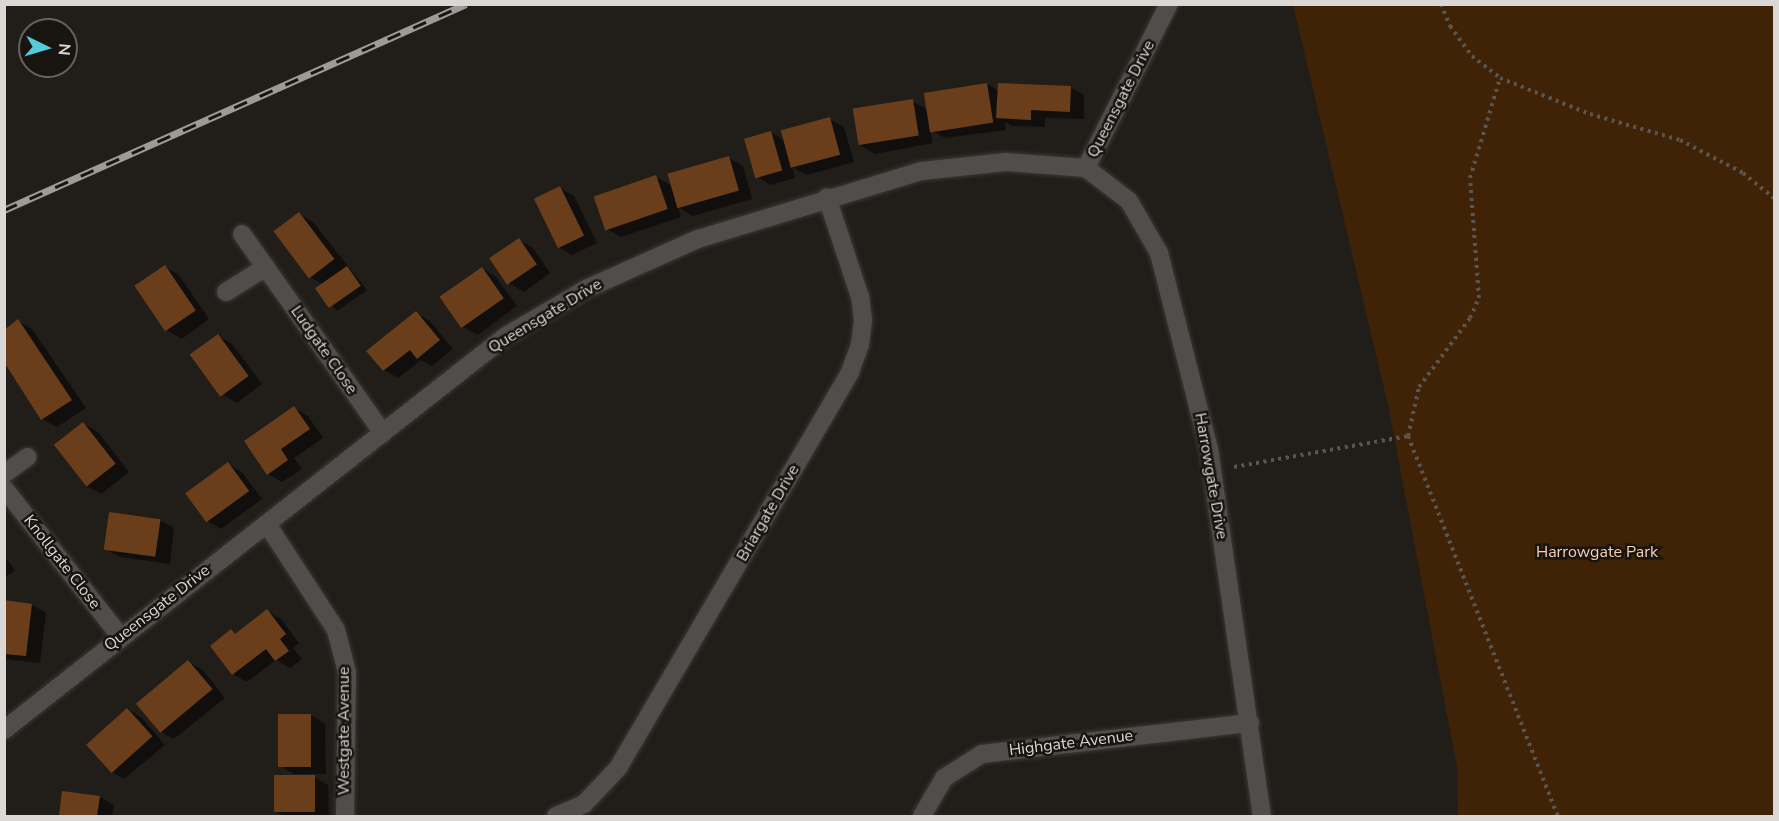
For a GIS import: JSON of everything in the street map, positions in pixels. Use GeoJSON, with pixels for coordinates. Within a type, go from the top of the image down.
{"type":"FeatureCollection","features":[{"type":"Feature","properties":{"kind":"street","name":"Queensgate Drive"},"geometry":{"type":"LineString","coordinates":[[4,730],[120,636],[506,336],[586,289],[698,239],[827,197],[922,171],[996,163],[1086,168],[1169,4]]}},
{"type":"Feature","properties":{"kind":"street","name":"Harrowgate Drive"},"geometry":{"type":"LineString","coordinates":[[1086,168],[1129,201],[1159,253],[1213,471],[1262,816]]}},
{"type":"Feature","properties":{"kind":"street","name":"Briargate Drive"},"geometry":{"type":"LineString","coordinates":[[556,816],[589,810],[618,768],[844,382],[860,345],[860,297],[827,197]]}},
{"type":"Feature","properties":{"kind":"street","name":"Ludgate Close"},"geometry":{"type":"LineString","coordinates":[[242,234],[383,432]]}},
{"type":"Feature","properties":{"kind":"street"},"geometry":{"type":"LineString","coordinates":[[226,292],[266,267]]}},
{"type":"Feature","properties":{"kind":"street"},"geometry":{"type":"LineString","coordinates":[[4,474],[27,457]]}},
{"type":"Feature","properties":{"kind":"street","name":"Knollgate Close"},"geometry":{"type":"LineString","coordinates":[[4,488],[120,636]]}},
{"type":"Feature","properties":{"kind":"street","name":"Westgate Avenue"},"geometry":{"type":"LineString","coordinates":[[267,524],[336,630],[347,672],[345,816]]}},
{"type":"Feature","properties":{"kind":"street","name":"Highgate Avenue"},"geometry":{"type":"LineString","coordinates":[[922,816],[944,778],[982,754],[1250,723]]}},
{"type":"Feature","properties":{"kind":"path"},"geometry":{"type":"LineString","coordinates":[[1441,4],[1450,26],[1472,56],[1500,78],[1590,114],[1680,140],[1743,173],[1774,198]]}},
{"type":"Feature","properties":{"kind":"path"},"geometry":{"type":"LineString","coordinates":[[1500,78],[1470,178],[1479,298],[1470,318],[1419,387],[1408,436],[1558,816]]}},
{"type":"Feature","properties":{"kind":"path"},"geometry":{"type":"LineString","coordinates":[[1213,471],[1408,436]]}},
{"type":"Feature","properties":{"kind":"green space","name":"Harrowgate Park"},"geometry":{"type":"Polygon","coordinates":[[[1293,5],[1774,5],[1774,816],[1458,816],[1457,767],[1388,405],[1293,5]]]}},
{"type":"Feature","properties":{"kind":"building"},"geometry":{"type":"Polygon","coordinates":[[[987,83],[993,123],[930,133],[924,93],[987,83]]]}},
{"type":"Feature","properties":{"kind":"building"},"geometry":{"type":"Polygon","coordinates":[[[998,83],[1071,86],[1070,112],[1031,110],[1031,120],[996,118],[998,83]]]}},
{"type":"Feature","properties":{"kind":"building"},"geometry":{"type":"Polygon","coordinates":[[[913,99],[919,136],[859,145],[853,109],[913,99]]]}},
{"type":"Feature","properties":{"kind":"building"},"geometry":{"type":"Polygon","coordinates":[[[830,117],[840,155],[791,168],[781,130],[830,117]]]}},
{"type":"Feature","properties":{"kind":"building"},"geometry":{"type":"Polygon","coordinates":[[[771,131],[782,170],[755,178],[744,139],[771,131]]]}},
{"type":"Feature","properties":{"kind":"building"},"geometry":{"type":"Polygon","coordinates":[[[729,156],[739,191],[677,208],[667,174],[729,156]]]}},
{"type":"Feature","properties":{"kind":"building"},"geometry":{"type":"Polygon","coordinates":[[[656,175],[668,209],[605,231],[594,196],[656,175]]]}},
{"type":"Feature","properties":{"kind":"building"},"geometry":{"type":"Polygon","coordinates":[[[560,186],[584,235],[558,248],[534,199],[560,186]]]}},
{"type":"Feature","properties":{"kind":"building"},"geometry":{"type":"Polygon","coordinates":[[[299,212],[335,259],[309,278],[273,231],[299,212]]]}},
{"type":"Feature","properties":{"kind":"building"},"geometry":{"type":"Polygon","coordinates":[[[519,238],[537,265],[507,285],[489,258],[519,238]]]}},
{"type":"Feature","properties":{"kind":"building"},"geometry":{"type":"Polygon","coordinates":[[[165,265],[196,311],[165,331],[134,286],[165,265]]]}},
{"type":"Feature","properties":{"kind":"building"},"geometry":{"type":"Polygon","coordinates":[[[347,266],[361,286],[329,308],[315,288],[347,266]]]}},
{"type":"Feature","properties":{"kind":"building"},"geometry":{"type":"Polygon","coordinates":[[[482,267],[504,298],[461,328],[439,297],[482,267]]]}},
{"type":"Feature","properties":{"kind":"building"},"geometry":{"type":"Polygon","coordinates":[[[416,311],[440,340],[417,359],[410,350],[383,371],[366,351],[416,311]]]}},
{"type":"Feature","properties":{"kind":"building"},"geometry":{"type":"Polygon","coordinates":[[[18,319],[72,400],[41,420],[4,362],[4,330],[18,319]]]}},
{"type":"Feature","properties":{"kind":"building"},"geometry":{"type":"Polygon","coordinates":[[[218,334],[249,376],[220,397],[190,355],[218,334]]]}},
{"type":"Feature","properties":{"kind":"building"},"geometry":{"type":"Polygon","coordinates":[[[294,406],[310,429],[281,449],[288,460],[267,475],[244,441],[294,406]]]}},
{"type":"Feature","properties":{"kind":"building"},"geometry":{"type":"Polygon","coordinates":[[[83,422],[116,464],[86,487],[54,445],[83,422]]]}},
{"type":"Feature","properties":{"kind":"building"},"geometry":{"type":"Polygon","coordinates":[[[228,462],[249,491],[206,522],[185,493],[228,462]]]}},
{"type":"Feature","properties":{"kind":"building"},"geometry":{"type":"Polygon","coordinates":[[[109,512],[160,519],[155,557],[104,550],[109,512]]]}},
{"type":"Feature","properties":{"kind":"building"},"geometry":{"type":"Polygon","coordinates":[[[4,600],[32,604],[26,656],[4,654],[4,600]]]}},
{"type":"Feature","properties":{"kind":"building"},"geometry":{"type":"Polygon","coordinates":[[[267,609],[286,634],[280,639],[289,651],[275,661],[266,649],[232,675],[210,646],[231,629],[235,634],[267,609]]]}},
{"type":"Feature","properties":{"kind":"building"},"geometry":{"type":"Polygon","coordinates":[[[188,660],[212,689],[160,733],[136,704],[188,660]]]}},
{"type":"Feature","properties":{"kind":"building"},"geometry":{"type":"Polygon","coordinates":[[[127,708],[152,736],[112,773],[86,745],[127,708]]]}},
{"type":"Feature","properties":{"kind":"building"},"geometry":{"type":"Polygon","coordinates":[[[278,714],[311,714],[311,767],[278,767],[278,714]]]}},
{"type":"Feature","properties":{"kind":"building"},"geometry":{"type":"Polygon","coordinates":[[[274,775],[315,775],[315,812],[274,812],[274,775]]]}},
{"type":"Feature","properties":{"kind":"building"},"geometry":{"type":"Polygon","coordinates":[[[62,791],[100,796],[97,816],[59,816],[62,791]]]}},
{"type":"Feature","properties":{"kind":"railway"},"geometry":{"type":"LineString","coordinates":[[4,210],[466,4]]}}]}
